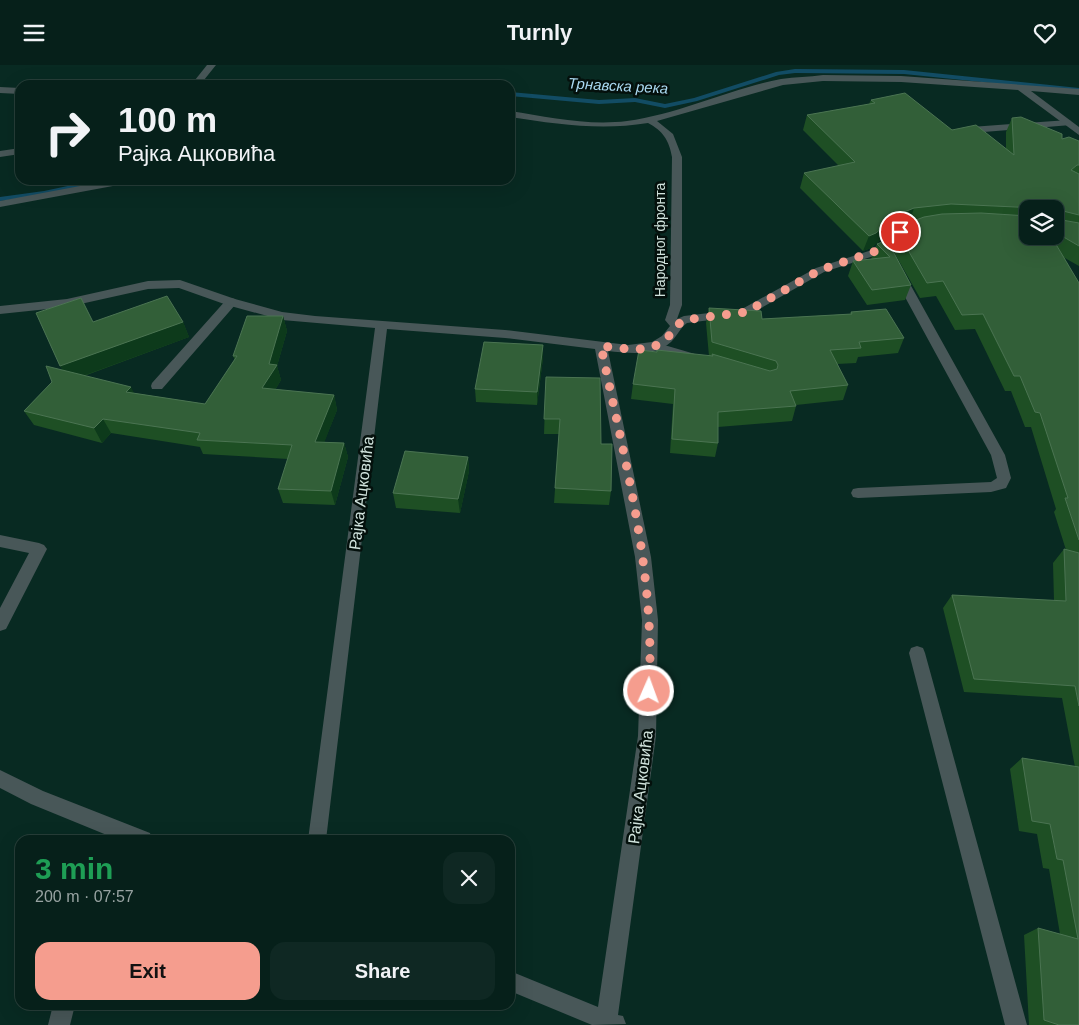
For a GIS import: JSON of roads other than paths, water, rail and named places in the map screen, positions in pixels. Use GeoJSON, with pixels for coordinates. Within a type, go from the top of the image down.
{"type":"FeatureCollection","features":[{"type":"Feature","properties":{"kind":"street"},"geometry":{"type":"LineString","coordinates":[[199,80],[212,65]]}},
{"type":"Feature","properties":{"kind":"street"},"geometry":{"type":"LineString","coordinates":[[515,115],[536,120],[593,125],[625,124],[649,120],[760,87],[798,79],[901,79],[1079,92]]}},
{"type":"Feature","properties":{"kind":"street"},"geometry":{"type":"LineString","coordinates":[[1020,87],[1079,132]]}},
{"type":"Feature","properties":{"kind":"street"},"geometry":{"type":"LineString","coordinates":[[0,90],[15,91]]}},
{"type":"Feature","properties":{"kind":"street","name":"Народног фронта"},"geometry":{"type":"LineString","coordinates":[[649,120],[667,131],[674,141],[676,157],[676,305],[671,320],[676,325]]}},
{"type":"Feature","properties":{"kind":"street"},"geometry":{"type":"LineString","coordinates":[[971,130],[1068,123]]}},
{"type":"Feature","properties":{"kind":"street"},"geometry":{"type":"LineString","coordinates":[[0,154],[15,152]]}},
{"type":"Feature","properties":{"kind":"street"},"geometry":{"type":"LineString","coordinates":[[0,204],[102,185]]}},
{"type":"Feature","properties":{"kind":"street"},"geometry":{"type":"LineString","coordinates":[[858,493],[991,487],[1001,484],[1004,478],[998,455],[889,256],[893,236],[900,232],[926,226]]}},
{"type":"Feature","properties":{"kind":"street"},"geometry":{"type":"LineString","coordinates":[[0,310],[67,303],[126,289],[165,284],[180,285],[282,316],[315,321],[550,338],[601,346],[644,349],[654,346],[668,337],[676,325],[684,320],[746,312],[820,270],[862,257],[889,256]]}},
{"type":"Feature","properties":{"kind":"street"},"geometry":{"type":"LineString","coordinates":[[157,386],[231,301]]}},
{"type":"Feature","properties":{"kind":"street","name":"Рајка Ацковића"},"geometry":{"type":"LineString","coordinates":[[317,835],[381,325]]}},
{"type":"Feature","properties":{"kind":"street","name":"Рајка Ацковића"},"geometry":{"type":"LineString","coordinates":[[515,983],[612,1023],[647,736],[650,620],[643,557],[601,346]]}},
{"type":"Feature","properties":{"kind":"street"},"geometry":{"type":"LineString","coordinates":[[654,346],[701,360]]}},
{"type":"Feature","properties":{"kind":"street"},"geometry":{"type":"LineString","coordinates":[[0,541],[39,549],[0,624]]}},
{"type":"Feature","properties":{"kind":"street"},"geometry":{"type":"LineString","coordinates":[[917,653],[1016,1025]]}},
{"type":"Feature","properties":{"kind":"street"},"geometry":{"type":"LineString","coordinates":[[0,779],[103,833]]}},
{"type":"Feature","properties":{"kind":"street"},"geometry":{"type":"LineString","coordinates":[[59,1025],[63,1010]]}},
{"type":"Feature","properties":{"kind":"waterway","name":"Трнавска река"},"geometry":{"type":"LineString","coordinates":[[515,94],[599,102],[635,100],[665,106],[695,100],[778,73],[795,71],[904,72],[1079,90]]}},
{"type":"Feature","properties":{"kind":"waterway","name":"Трнавска река"},"geometry":{"type":"LineString","coordinates":[[0,199],[82,185]]}}]}
